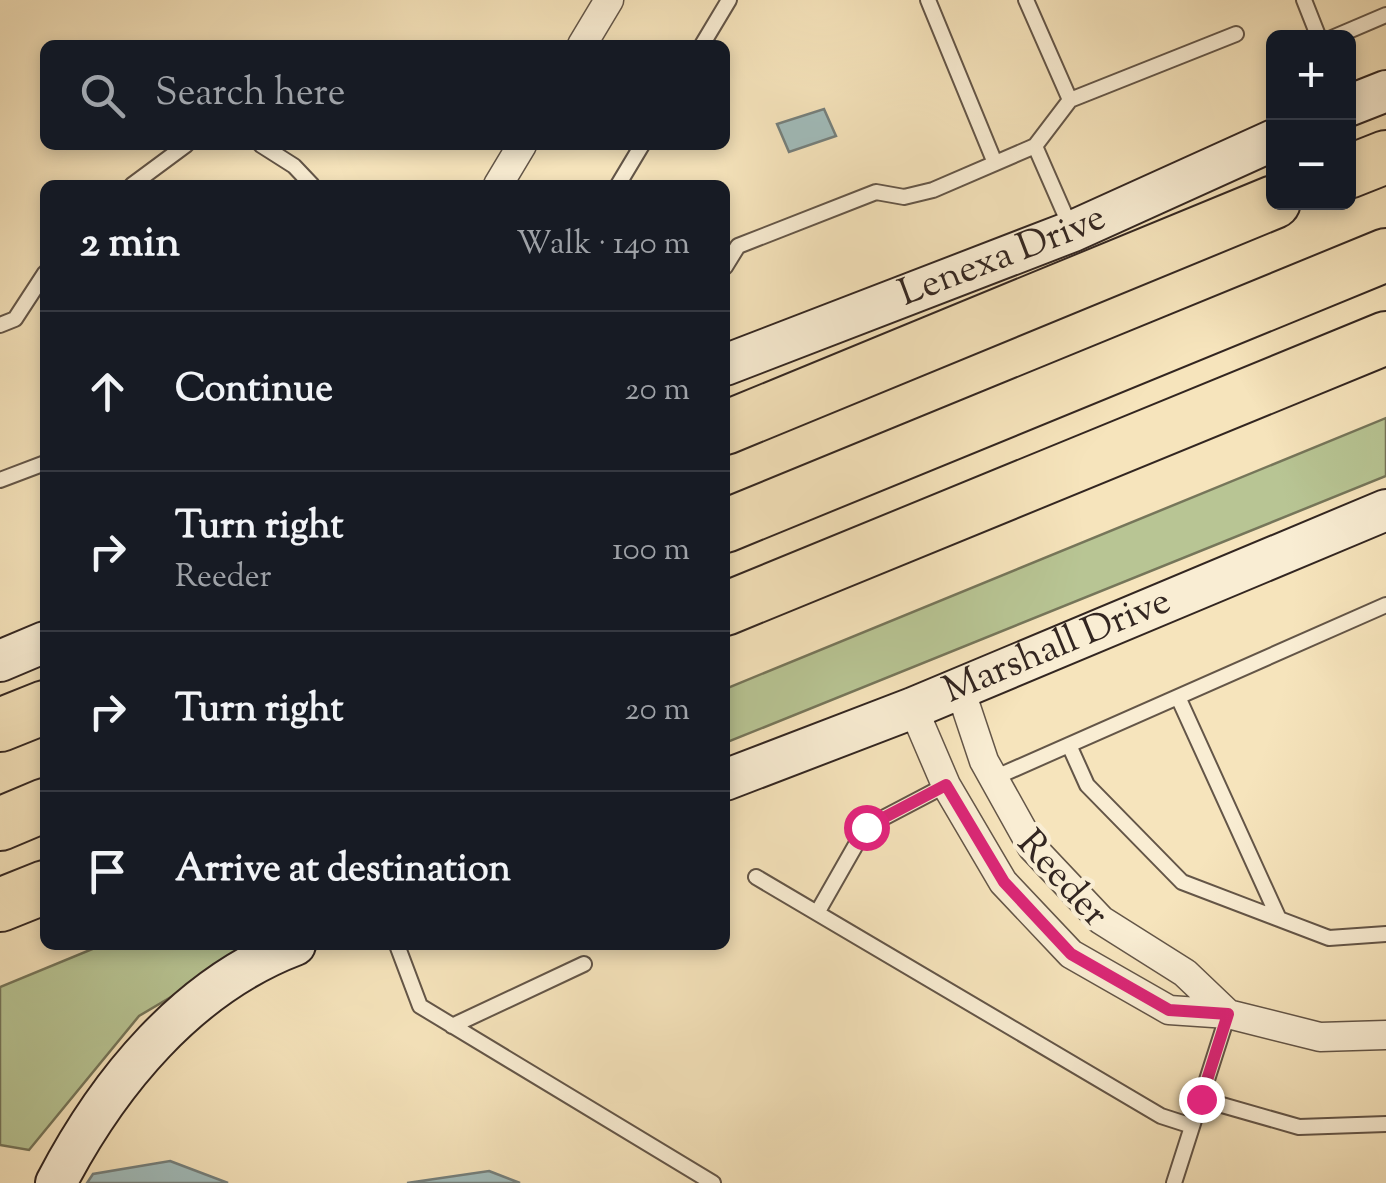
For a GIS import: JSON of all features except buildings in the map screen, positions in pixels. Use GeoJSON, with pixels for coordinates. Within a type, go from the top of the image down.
{"type":"FeatureCollection","features":[{"type":"Feature","properties":{"kind":"highway"},"geometry":{"type":"LineString","coordinates":[[1356,169],[1386,157]]}},
{"type":"Feature","properties":{"kind":"highway"},"geometry":{"type":"LineString","coordinates":[[730,426],[1266,205]]}},
{"type":"Feature","properties":{"kind":"highway"},"geometry":{"type":"LineString","coordinates":[[730,524],[1386,256]]}},
{"type":"Feature","properties":{"kind":"highway"},"geometry":{"type":"LineString","coordinates":[[730,606],[1386,338]]}},
{"type":"Feature","properties":{"kind":"highway"},"geometry":{"type":"LineString","coordinates":[[0,725],[40,709]]}},
{"type":"Feature","properties":{"kind":"highway"},"geometry":{"type":"LineString","coordinates":[[0,824],[40,807]]}},
{"type":"Feature","properties":{"kind":"highway"},"geometry":{"type":"LineString","coordinates":[[0,905],[40,889]]}},
{"type":"Feature","properties":{"kind":"street"},"geometry":{"type":"LineString","coordinates":[[585,40],[609,0]]}},
{"type":"Feature","properties":{"kind":"street"},"geometry":{"type":"LineString","coordinates":[[1356,103],[1386,90]]}},
{"type":"Feature","properties":{"kind":"street","name":"Lenexa Drive"},"geometry":{"type":"LineString","coordinates":[[730,364],[1072,231],[1266,144]]}},
{"type":"Feature","properties":{"kind":"street"},"geometry":{"type":"LineString","coordinates":[[501,180],[519,150]]}},
{"type":"Feature","properties":{"kind":"street","name":"Marshall Drive"},"geometry":{"type":"LineString","coordinates":[[730,778],[960,689],[1386,510]]}},
{"type":"Feature","properties":{"kind":"street"},"geometry":{"type":"LineString","coordinates":[[0,660],[40,644]]}},
{"type":"Feature","properties":{"kind":"street","name":"Reeder"},"geometry":{"type":"LineString","coordinates":[[960,689],[984,761],[1032,847],[1100,920],[1185,973],[1228,1014]]}},
{"type":"Feature","properties":{"kind":"street","name":"Reeder"},"geometry":{"type":"LineString","coordinates":[[913,708],[946,785],[1004,882],[1071,954],[1169,1010],[1228,1014],[1320,1037],[1386,1034]]}},
{"type":"Feature","properties":{"kind":"street"},"geometry":{"type":"LineString","coordinates":[[56,1183],[118,1085],[173,1024],[216,984],[285,950]]}},
{"type":"Feature","properties":{"kind":"lane"},"geometry":{"type":"LineString","coordinates":[[705,40],[730,0]]}},
{"type":"Feature","properties":{"kind":"lane"},"geometry":{"type":"LineString","coordinates":[[928,0],[995,163]]}},
{"type":"Feature","properties":{"kind":"lane"},"geometry":{"type":"LineString","coordinates":[[1026,0],[1070,100]]}},
{"type":"Feature","properties":{"kind":"lane"},"geometry":{"type":"LineString","coordinates":[[1304,0],[1316,30]]}},
{"type":"Feature","properties":{"kind":"lane"},"geometry":{"type":"LineString","coordinates":[[1351,30],[1386,15]]}},
{"type":"Feature","properties":{"kind":"lane"},"geometry":{"type":"LineString","coordinates":[[730,259],[738,246],[876,192],[904,197],[933,190],[1035,146],[1070,100],[1236,34]]}},
{"type":"Feature","properties":{"kind":"lane"},"geometry":{"type":"LineString","coordinates":[[1035,146],[1072,231]]}},
{"type":"Feature","properties":{"kind":"lane"},"geometry":{"type":"LineString","coordinates":[[139,180],[179,150]]}},
{"type":"Feature","properties":{"kind":"lane"},"geometry":{"type":"LineString","coordinates":[[268,150],[294,166],[307,180]]}},
{"type":"Feature","properties":{"kind":"lane"},"geometry":{"type":"LineString","coordinates":[[621,180],[639,150]]}},
{"type":"Feature","properties":{"kind":"lane"},"geometry":{"type":"LineString","coordinates":[[0,325],[15,319],[40,282]]}},
{"type":"Feature","properties":{"kind":"lane"},"geometry":{"type":"LineString","coordinates":[[0,480],[40,465]]}},
{"type":"Feature","properties":{"kind":"lane"},"geometry":{"type":"LineString","coordinates":[[994,778],[1386,605]]}},
{"type":"Feature","properties":{"kind":"lane"},"geometry":{"type":"LineString","coordinates":[[1178,697],[1279,918]]}},
{"type":"Feature","properties":{"kind":"lane"},"geometry":{"type":"LineString","coordinates":[[1069,745],[1087,786],[1182,882],[1329,938],[1386,934]]}},
{"type":"Feature","properties":{"kind":"lane"},"geometry":{"type":"LineString","coordinates":[[817,913],[866,827],[946,785]]}},
{"type":"Feature","properties":{"kind":"lane"},"geometry":{"type":"LineString","coordinates":[[756,877],[1160,1116],[1192,1126]]}},
{"type":"Feature","properties":{"kind":"lane"},"geometry":{"type":"LineString","coordinates":[[399,950],[420,1006],[714,1183]]}},
{"type":"Feature","properties":{"kind":"lane"},"geometry":{"type":"LineString","coordinates":[[452,1026],[584,964]]}},
{"type":"Feature","properties":{"kind":"lane"},"geometry":{"type":"LineString","coordinates":[[1174,1183],[1228,1014]]}},
{"type":"Feature","properties":{"kind":"lane"},"geometry":{"type":"LineString","coordinates":[[1201,1099],[1299,1127],[1386,1124]]}},
{"type":"Feature","properties":{"kind":"green space"},"geometry":{"type":"Polygon","coordinates":[[[1386,418],[1386,476],[730,741],[730,687],[1386,418]]]}},
{"type":"Feature","properties":{"kind":"green space"},"geometry":{"type":"Polygon","coordinates":[[[90,950],[251,950],[139,1016],[29,1150],[0,1145],[0,987],[90,950]]]}},
{"type":"Feature","properties":{"kind":"water"},"geometry":{"type":"Polygon","coordinates":[[[824,109],[836,136],[789,152],[777,124],[824,109]]]}},
{"type":"Feature","properties":{"kind":"water"},"geometry":{"type":"Polygon","coordinates":[[[170,1161],[228,1183],[87,1183],[93,1174],[170,1161]]]}},
{"type":"Feature","properties":{"kind":"water"},"geometry":{"type":"Polygon","coordinates":[[[489,1171],[520,1183],[407,1183],[489,1171]]]}},
{"type":"Feature","properties":{"kind":"route"},"geometry":{"type":"LineString","coordinates":[[866,827],[946,785],[1004,882],[1071,954],[1169,1010],[1228,1014],[1201,1099]]}}]}
